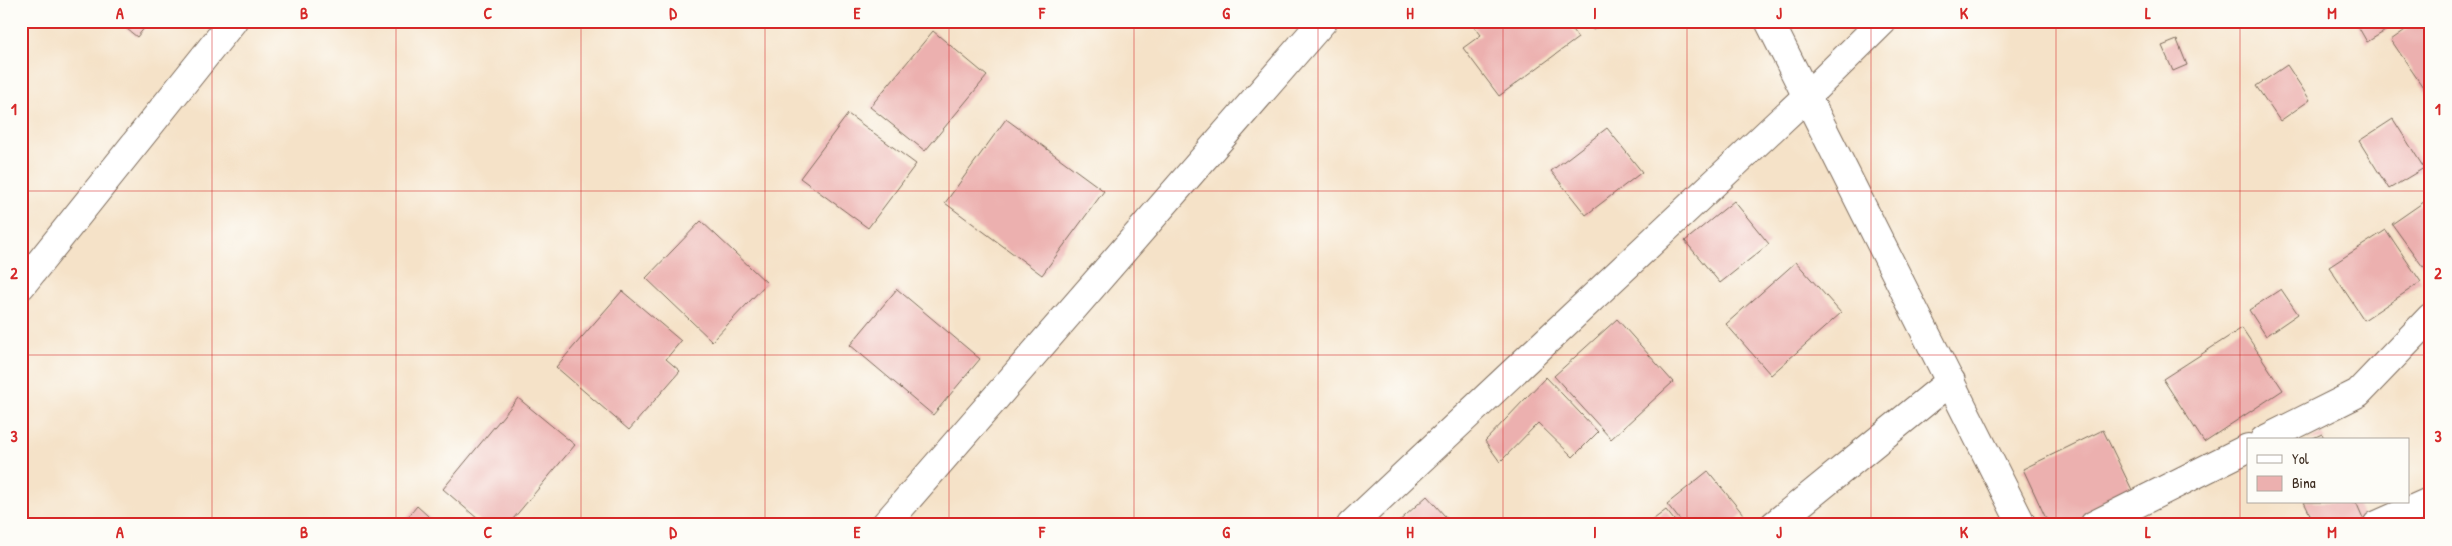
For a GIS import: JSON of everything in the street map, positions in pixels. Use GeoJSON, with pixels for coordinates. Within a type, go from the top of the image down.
{"type":"FeatureCollection","features":[{"type":"Feature","properties":{"kind":"street"},"geometry":{"type":"LineString","coordinates":[[21,286],[233,21]]}},
{"type":"Feature","properties":{"kind":"street"},"geometry":{"type":"LineString","coordinates":[[885,525],[1323,21]]}},
{"type":"Feature","properties":{"kind":"street"},"geometry":{"type":"LineString","coordinates":[[1769,21],[2022,525]]}},
{"type":"Feature","properties":{"kind":"street"},"geometry":{"type":"LineString","coordinates":[[1351,525],[1807,96],[1882,21]]}},
{"type":"Feature","properties":{"kind":"street"},"geometry":{"type":"LineString","coordinates":[[2268,438],[2358,393],[2431,317]]}},
{"type":"Feature","properties":{"kind":"street"},"geometry":{"type":"LineString","coordinates":[[1774,525],[1951,381]]}},
{"type":"Feature","properties":{"kind":"street"},"geometry":{"type":"LineString","coordinates":[[2094,525],[2247,448]]}},
{"type":"Feature","properties":{"kind":"street"},"geometry":{"type":"LineString","coordinates":[[2377,525],[2431,502]]}},
{"type":"Feature","properties":{"kind":"building"},"geometry":{"type":"Polygon","coordinates":[[[117,21],[150,21],[137,37],[117,21]]]}},
{"type":"Feature","properties":{"kind":"building"},"geometry":{"type":"Polygon","coordinates":[[[1480,21],[1566,21],[1578,38],[1499,96],[1463,48],[1481,35],[1474,26],[1480,21]]]}},
{"type":"Feature","properties":{"kind":"building"},"geometry":{"type":"Polygon","coordinates":[[[1588,21],[1609,21],[1593,30],[1588,21]]]}},
{"type":"Feature","properties":{"kind":"building"},"geometry":{"type":"Polygon","coordinates":[[[2355,21],[2402,21],[2367,42],[2355,21]]]}},
{"type":"Feature","properties":{"kind":"building"},"geometry":{"type":"Polygon","coordinates":[[[2418,21],[2431,21],[2431,99],[2391,40],[2418,21]]]}},
{"type":"Feature","properties":{"kind":"building"},"geometry":{"type":"Polygon","coordinates":[[[933,31],[987,76],[925,151],[870,107],[933,31]]]}},
{"type":"Feature","properties":{"kind":"building"},"geometry":{"type":"Polygon","coordinates":[[[2177,40],[2187,65],[2173,71],[2162,46],[2177,40]]]}},
{"type":"Feature","properties":{"kind":"building"},"geometry":{"type":"Polygon","coordinates":[[[2287,65],[2310,100],[2280,121],[2256,86],[2287,65]]]}},
{"type":"Feature","properties":{"kind":"building"},"geometry":{"type":"Polygon","coordinates":[[[848,114],[916,164],[868,228],[800,178],[848,114]]]}},
{"type":"Feature","properties":{"kind":"building"},"geometry":{"type":"Polygon","coordinates":[[[1006,119],[1104,191],[1042,275],[945,203],[1006,119]]]}},
{"type":"Feature","properties":{"kind":"building"},"geometry":{"type":"Polygon","coordinates":[[[2393,119],[2424,168],[2389,189],[2359,141],[2393,119]]]}},
{"type":"Feature","properties":{"kind":"building"},"geometry":{"type":"Polygon","coordinates":[[[1607,128],[1642,172],[1586,215],[1551,171],[1607,128]]]}},
{"type":"Feature","properties":{"kind":"building"},"geometry":{"type":"Polygon","coordinates":[[[2431,197],[2431,261],[2423,267],[2392,224],[2431,197]]]}},
{"type":"Feature","properties":{"kind":"building"},"geometry":{"type":"Polygon","coordinates":[[[1734,201],[1769,244],[1720,283],[1685,241],[1734,201]]]}},
{"type":"Feature","properties":{"kind":"building"},"geometry":{"type":"Polygon","coordinates":[[[701,221],[767,283],[712,341],[646,278],[701,221]]]}},
{"type":"Feature","properties":{"kind":"building"},"geometry":{"type":"Polygon","coordinates":[[[2386,230],[2421,282],[2364,320],[2329,267],[2386,230]]]}},
{"type":"Feature","properties":{"kind":"building"},"geometry":{"type":"Polygon","coordinates":[[[1796,262],[1841,313],[1771,375],[1726,324],[1796,262]]]}},
{"type":"Feature","properties":{"kind":"building"},"geometry":{"type":"Polygon","coordinates":[[[897,289],[980,359],[933,415],[850,345],[897,289]]]}},
{"type":"Feature","properties":{"kind":"building"},"geometry":{"type":"Polygon","coordinates":[[[2281,289],[2298,314],[2266,336],[2249,310],[2281,289]]]}},
{"type":"Feature","properties":{"kind":"building"},"geometry":{"type":"Polygon","coordinates":[[[622,291],[681,341],[666,359],[680,371],[629,430],[556,367],[622,291]]]}},
{"type":"Feature","properties":{"kind":"building"},"geometry":{"type":"Polygon","coordinates":[[[1617,319],[1673,382],[1611,439],[1554,376],[1617,319]]]}},
{"type":"Feature","properties":{"kind":"building"},"geometry":{"type":"Polygon","coordinates":[[[2242,328],[2283,390],[2204,442],[2163,379],[2242,328]]]}},
{"type":"Feature","properties":{"kind":"building"},"geometry":{"type":"Polygon","coordinates":[[[1546,377],[1598,432],[1573,457],[1538,423],[1500,462],[1485,441],[1546,377]]]}},
{"type":"Feature","properties":{"kind":"building"},"geometry":{"type":"Polygon","coordinates":[[[518,398],[575,445],[508,525],[485,525],[443,489],[518,398]]]}},
{"type":"Feature","properties":{"kind":"building"},"geometry":{"type":"Polygon","coordinates":[[[2103,430],[2134,494],[2068,525],[2049,525],[2023,469],[2103,430]]]}},
{"type":"Feature","properties":{"kind":"building"},"geometry":{"type":"Polygon","coordinates":[[[2322,434],[2324,438],[2313,438],[2322,434]]]}},
{"type":"Feature","properties":{"kind":"building"},"geometry":{"type":"Polygon","coordinates":[[[1708,471],[1743,514],[1730,525],[1684,525],[1667,504],[1708,471]]]}},
{"type":"Feature","properties":{"kind":"building"},"geometry":{"type":"Polygon","coordinates":[[[1427,496],[1453,525],[1395,525],[1427,496]]]}},
{"type":"Feature","properties":{"kind":"building"},"geometry":{"type":"Polygon","coordinates":[[[2305,504],[2357,504],[2366,525],[2315,525],[2305,504]]]}},
{"type":"Feature","properties":{"kind":"building"},"geometry":{"type":"Polygon","coordinates":[[[417,506],[438,525],[401,525],[417,506]]]}},
{"type":"Feature","properties":{"kind":"building"},"geometry":{"type":"Polygon","coordinates":[[[1666,510],[1678,525],[1646,525],[1666,510]]]}}]}
